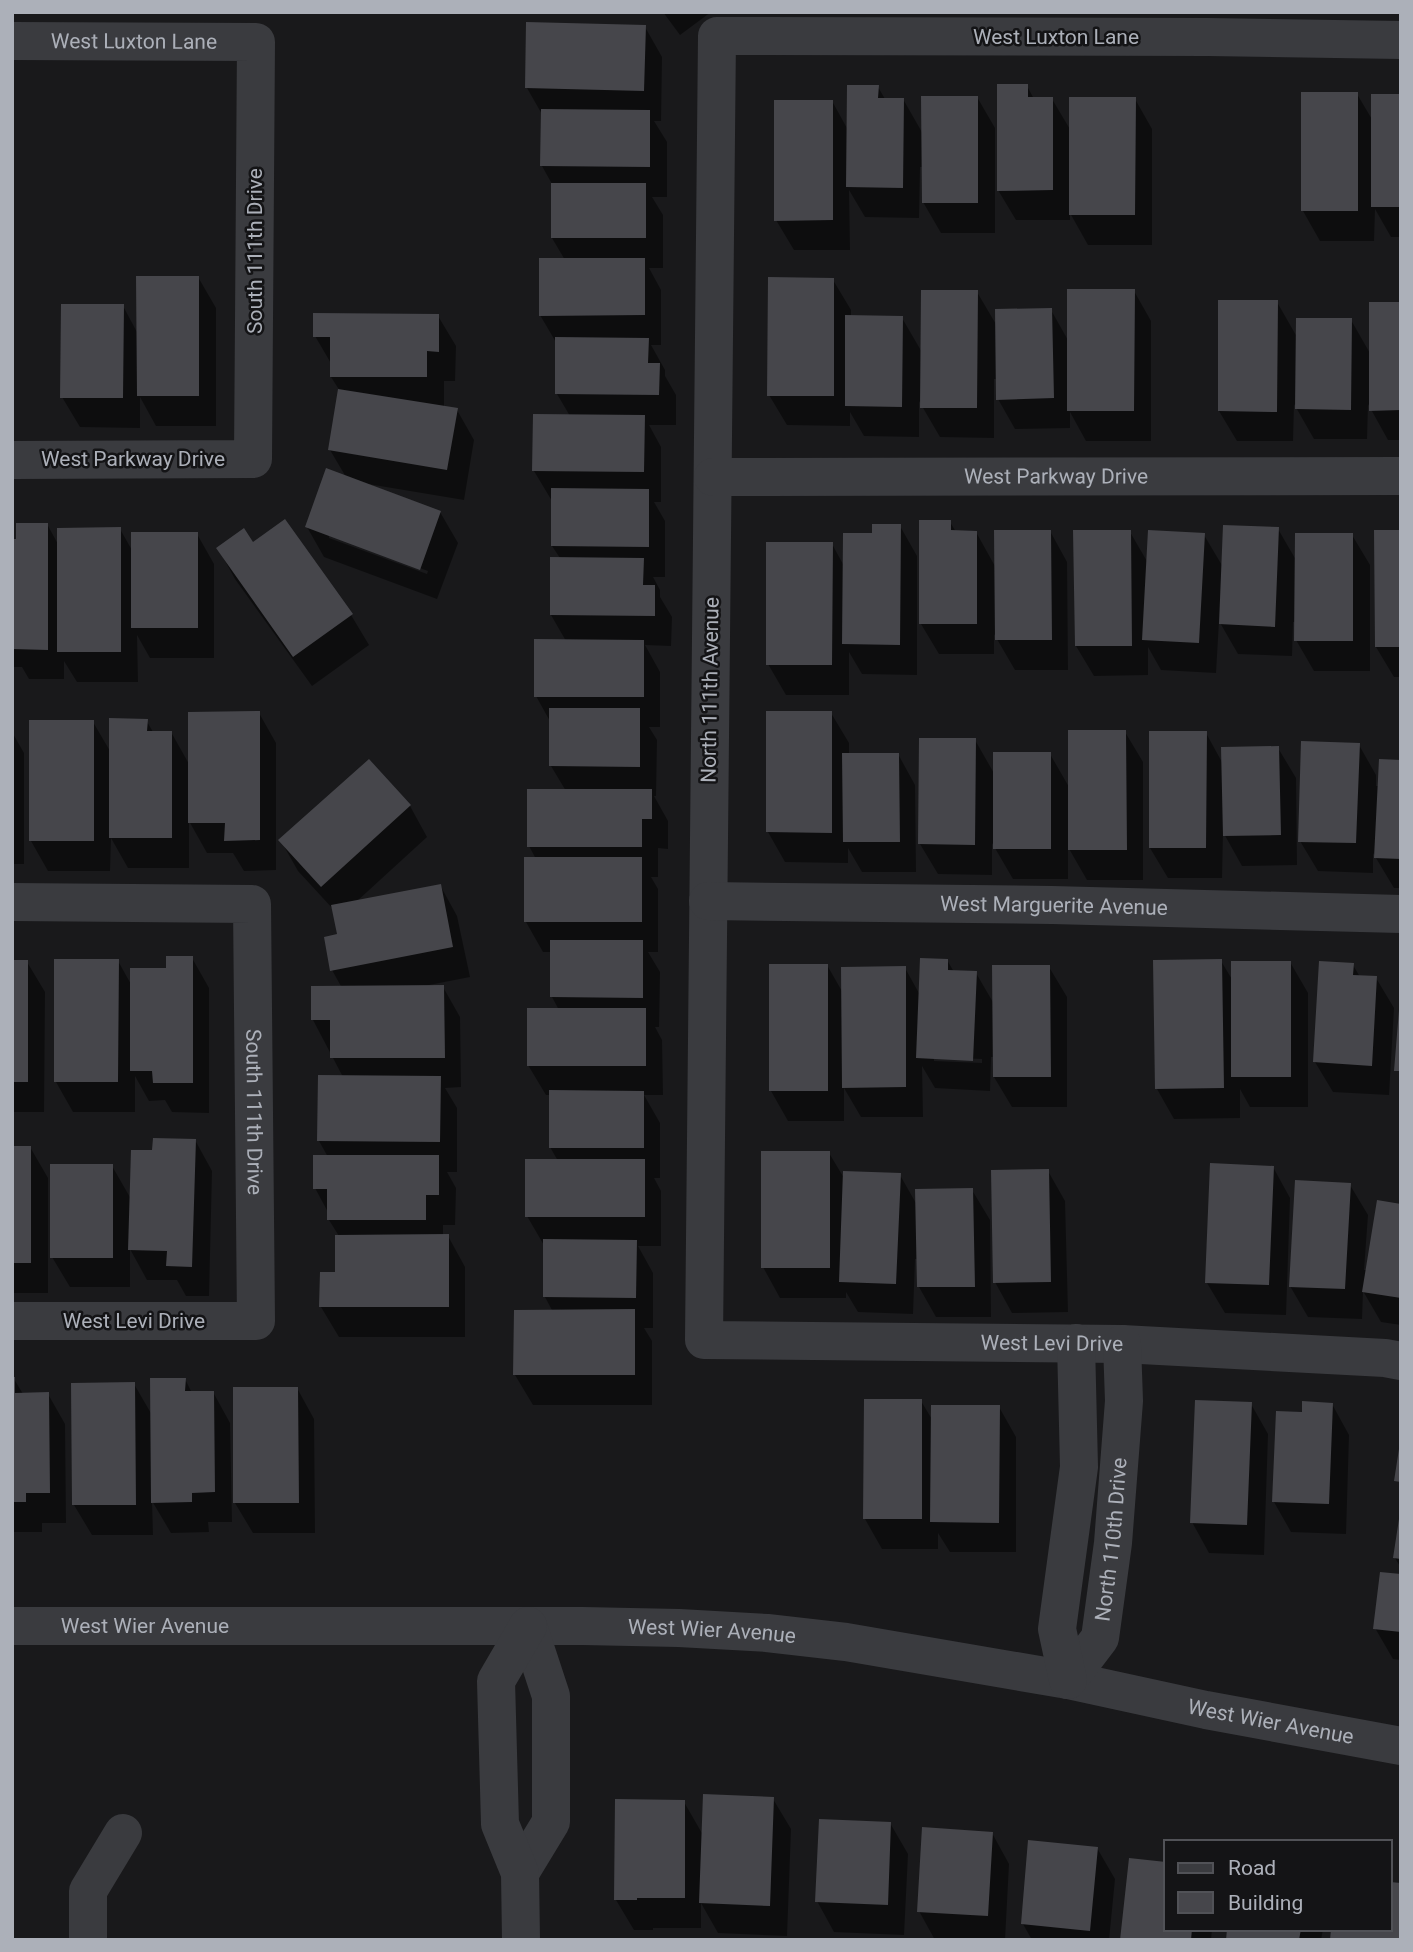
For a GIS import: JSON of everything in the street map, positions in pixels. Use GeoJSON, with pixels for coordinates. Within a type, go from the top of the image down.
{"type":"FeatureCollection","features":[{"type":"Feature","properties":{"kind":"street","name":"West Luxton Lane"},"geometry":{"type":"LineString","coordinates":[[716,41],[717,36],[1208,24],[1401,40]]}},
{"type":"Feature","properties":{"kind":"street","name":"West Luxton Lane"},"geometry":{"type":"LineString","coordinates":[[12,41],[256,43]]}},
{"type":"Feature","properties":{"kind":"street","name":"North 111th Avenue"},"geometry":{"type":"LineString","coordinates":[[704,1340],[716,41]]}},
{"type":"Feature","properties":{"kind":"street","name":"South 111th Drive"},"geometry":{"type":"LineString","coordinates":[[253,459],[256,43]]}},
{"type":"Feature","properties":{"kind":"street","name":"West Parkway Drive"},"geometry":{"type":"LineString","coordinates":[[12,460],[253,459]]}},
{"type":"Feature","properties":{"kind":"street","name":"West Parkway Drive"},"geometry":{"type":"LineString","coordinates":[[713,477],[1401,477]]}},
{"type":"Feature","properties":{"kind":"street","name":"West Marguerite Avenue"},"geometry":{"type":"LineString","coordinates":[[708,901],[1052,905],[1401,914]]}},
{"type":"Feature","properties":{"kind":"street","name":"South 111th Drive"},"geometry":{"type":"LineString","coordinates":[[12,902],[252,904],[256,1321]]}},
{"type":"Feature","properties":{"kind":"street","name":"West Levi Drive"},"geometry":{"type":"LineString","coordinates":[[12,1321],[256,1321]]}},
{"type":"Feature","properties":{"kind":"street","name":"West Levi Drive"},"geometry":{"type":"LineString","coordinates":[[704,1340],[1122,1344],[1401,1361]]}},
{"type":"Feature","properties":{"kind":"street","name":"North 110th Drive"},"geometry":{"type":"LineString","coordinates":[[1068,1680],[1057,1629],[1079,1467],[1076,1343]]}},
{"type":"Feature","properties":{"kind":"street","name":"North 110th Drive"},"geometry":{"type":"LineString","coordinates":[[1068,1680],[1100,1638],[1113,1543],[1124,1401],[1122,1344]]}},
{"type":"Feature","properties":{"kind":"street","name":"West Wier Avenue"},"geometry":{"type":"LineString","coordinates":[[12,1626],[528,1626],[679,1628],[767,1633],[860,1644],[1068,1680],[1206,1710],[1401,1746]]}},
{"type":"Feature","properties":{"kind":"street"},"geometry":{"type":"LineString","coordinates":[[520,1873],[551,1822],[551,1696],[528,1626]]}},
{"type":"Feature","properties":{"kind":"street"},"geometry":{"type":"LineString","coordinates":[[521,1940],[520,1873],[500,1824],[496,1681],[528,1626]]}},
{"type":"Feature","properties":{"kind":"street"},"geometry":{"type":"LineString","coordinates":[[88,1940],[88,1891],[123,1833]]}},
{"type":"Feature","properties":{"kind":"building"},"geometry":{"type":"Polygon","coordinates":[[[526,22],[646,25],[644,91],[525,88],[526,22]]]}},
{"type":"Feature","properties":{"kind":"building"},"geometry":{"type":"Polygon","coordinates":[[[997,84],[1028,84],[1028,97],[1053,97],[1053,190],[997,191],[997,84]]]}},
{"type":"Feature","properties":{"kind":"building"},"geometry":{"type":"Polygon","coordinates":[[[847,85],[879,85],[878,98],[904,98],[903,188],[846,187],[847,85]]]}},
{"type":"Feature","properties":{"kind":"building"},"geometry":{"type":"Polygon","coordinates":[[[1301,92],[1358,92],[1358,211],[1301,211],[1301,92]]]}},
{"type":"Feature","properties":{"kind":"building"},"geometry":{"type":"Polygon","coordinates":[[[1371,94],[1401,94],[1401,207],[1371,207],[1371,94]]]}},
{"type":"Feature","properties":{"kind":"building"},"geometry":{"type":"Polygon","coordinates":[[[921,96],[978,96],[978,203],[922,203],[921,96]]]}},
{"type":"Feature","properties":{"kind":"building"},"geometry":{"type":"Polygon","coordinates":[[[1069,97],[1136,97],[1135,215],[1069,215],[1069,97]]]}},
{"type":"Feature","properties":{"kind":"building"},"geometry":{"type":"Polygon","coordinates":[[[774,100],[833,100],[833,220],[774,221],[774,100]]]}},
{"type":"Feature","properties":{"kind":"building"},"geometry":{"type":"Polygon","coordinates":[[[541,109],[650,110],[650,167],[540,166],[541,109]]]}},
{"type":"Feature","properties":{"kind":"building"},"geometry":{"type":"Polygon","coordinates":[[[551,183],[646,183],[646,238],[551,238],[551,183]]]}},
{"type":"Feature","properties":{"kind":"building"},"geometry":{"type":"Polygon","coordinates":[[[539,258],[645,258],[645,315],[539,316],[539,258]]]}},
{"type":"Feature","properties":{"kind":"building"},"geometry":{"type":"Polygon","coordinates":[[[136,276],[199,276],[199,396],[137,396],[136,276]]]}},
{"type":"Feature","properties":{"kind":"building"},"geometry":{"type":"Polygon","coordinates":[[[768,277],[834,278],[834,396],[767,396],[768,277]]]}},
{"type":"Feature","properties":{"kind":"building"},"geometry":{"type":"Polygon","coordinates":[[[1067,289],[1135,289],[1134,411],[1067,411],[1067,289]]]}},
{"type":"Feature","properties":{"kind":"building"},"geometry":{"type":"Polygon","coordinates":[[[921,290],[978,290],[977,408],[920,408],[921,290]]]}},
{"type":"Feature","properties":{"kind":"building"},"geometry":{"type":"Polygon","coordinates":[[[1218,300],[1278,300],[1277,412],[1218,411],[1218,300]]]}},
{"type":"Feature","properties":{"kind":"building"},"geometry":{"type":"Polygon","coordinates":[[[1369,302],[1401,302],[1401,410],[1369,411],[1369,302]]]}},
{"type":"Feature","properties":{"kind":"building"},"geometry":{"type":"Polygon","coordinates":[[[61,304],[124,304],[123,398],[60,398],[61,304]]]}},
{"type":"Feature","properties":{"kind":"building"},"geometry":{"type":"Polygon","coordinates":[[[1052,308],[1054,398],[996,400],[995,309],[1052,308]]]}},
{"type":"Feature","properties":{"kind":"building"},"geometry":{"type":"Polygon","coordinates":[[[313,313],[439,314],[439,352],[427,351],[427,377],[330,377],[330,337],[313,337],[313,313]]]}},
{"type":"Feature","properties":{"kind":"building"},"geometry":{"type":"Polygon","coordinates":[[[845,315],[903,316],[902,407],[845,406],[845,315]]]}},
{"type":"Feature","properties":{"kind":"building"},"geometry":{"type":"Polygon","coordinates":[[[1296,318],[1352,318],[1351,410],[1295,409],[1296,318]]]}},
{"type":"Feature","properties":{"kind":"building"},"geometry":{"type":"Polygon","coordinates":[[[555,337],[649,338],[648,363],[660,363],[659,395],[555,394],[555,337]]]}},
{"type":"Feature","properties":{"kind":"building"},"geometry":{"type":"Polygon","coordinates":[[[338,389],[458,408],[447,470],[328,450],[338,389]]]}},
{"type":"Feature","properties":{"kind":"building"},"geometry":{"type":"Polygon","coordinates":[[[533,414],[645,415],[644,472],[532,471],[533,414]]]}},
{"type":"Feature","properties":{"kind":"building"},"geometry":{"type":"Polygon","coordinates":[[[326,468],[441,511],[420,570],[305,527],[326,468]]]}},
{"type":"Feature","properties":{"kind":"building"},"geometry":{"type":"Polygon","coordinates":[[[551,488],[649,489],[649,547],[551,546],[551,488]]]}},
{"type":"Feature","properties":{"kind":"building"},"geometry":{"type":"Polygon","coordinates":[[[285,519],[353,614],[293,657],[216,548],[244,528],[253,542],[285,519]]]}},
{"type":"Feature","properties":{"kind":"building"},"geometry":{"type":"Polygon","coordinates":[[[919,520],[951,520],[951,530],[977,531],[977,624],[919,624],[919,520]]]}},
{"type":"Feature","properties":{"kind":"building"},"geometry":{"type":"Polygon","coordinates":[[[16,523],[48,523],[48,650],[12,649],[12,539],[16,539],[16,523]]]}},
{"type":"Feature","properties":{"kind":"building"},"geometry":{"type":"Polygon","coordinates":[[[872,524],[901,524],[900,645],[842,644],[843,533],[872,533],[872,524]]]}},
{"type":"Feature","properties":{"kind":"building"},"geometry":{"type":"Polygon","coordinates":[[[1223,525],[1279,527],[1275,627],[1219,624],[1223,525]]]}},
{"type":"Feature","properties":{"kind":"building"},"geometry":{"type":"Polygon","coordinates":[[[121,527],[121,652],[57,652],[57,528],[121,527]]]}},
{"type":"Feature","properties":{"kind":"building"},"geometry":{"type":"Polygon","coordinates":[[[994,530],[1051,530],[1052,640],[995,640],[994,530]]]}},
{"type":"Feature","properties":{"kind":"building"},"geometry":{"type":"Polygon","coordinates":[[[1073,530],[1131,530],[1132,646],[1075,646],[1073,530]]]}},
{"type":"Feature","properties":{"kind":"building"},"geometry":{"type":"Polygon","coordinates":[[[1148,530],[1205,533],[1199,643],[1142,640],[1148,530]]]}},
{"type":"Feature","properties":{"kind":"building"},"geometry":{"type":"Polygon","coordinates":[[[1374,530],[1401,530],[1401,647],[1375,647],[1374,530]]]}},
{"type":"Feature","properties":{"kind":"building"},"geometry":{"type":"Polygon","coordinates":[[[131,532],[198,532],[198,628],[131,628],[131,532]]]}},
{"type":"Feature","properties":{"kind":"building"},"geometry":{"type":"Polygon","coordinates":[[[1295,533],[1353,533],[1353,641],[1294,641],[1295,533]]]}},
{"type":"Feature","properties":{"kind":"building"},"geometry":{"type":"Polygon","coordinates":[[[766,542],[833,542],[832,665],[766,665],[766,542]]]}},
{"type":"Feature","properties":{"kind":"building"},"geometry":{"type":"Polygon","coordinates":[[[550,557],[644,558],[643,585],[655,585],[655,616],[550,615],[550,557]]]}},
{"type":"Feature","properties":{"kind":"building"},"geometry":{"type":"Polygon","coordinates":[[[534,639],[644,640],[644,697],[534,697],[534,639]]]}},
{"type":"Feature","properties":{"kind":"building"},"geometry":{"type":"Polygon","coordinates":[[[549,708],[640,708],[640,767],[549,766],[549,708]]]}},
{"type":"Feature","properties":{"kind":"building"},"geometry":{"type":"Polygon","coordinates":[[[260,711],[260,840],[224,841],[225,823],[188,823],[188,712],[260,711]]]}},
{"type":"Feature","properties":{"kind":"building"},"geometry":{"type":"Polygon","coordinates":[[[766,711],[832,711],[832,833],[766,832],[766,711]]]}},
{"type":"Feature","properties":{"kind":"building"},"geometry":{"type":"Polygon","coordinates":[[[109,718],[148,719],[147,731],[172,731],[172,838],[109,838],[109,718]]]}},
{"type":"Feature","properties":{"kind":"building"},"geometry":{"type":"Polygon","coordinates":[[[29,720],[94,720],[94,841],[29,841],[29,720]]]}},
{"type":"Feature","properties":{"kind":"building"},"geometry":{"type":"Polygon","coordinates":[[[1068,730],[1126,730],[1127,850],[1068,850],[1068,730]]]}},
{"type":"Feature","properties":{"kind":"building"},"geometry":{"type":"Polygon","coordinates":[[[1149,731],[1207,731],[1206,848],[1149,848],[1149,731]]]}},
{"type":"Feature","properties":{"kind":"building"},"geometry":{"type":"Polygon","coordinates":[[[919,738],[976,738],[975,845],[918,844],[919,738]]]}},
{"type":"Feature","properties":{"kind":"building"},"geometry":{"type":"Polygon","coordinates":[[[1301,741],[1360,743],[1356,843],[1298,842],[1301,741]]]}},
{"type":"Feature","properties":{"kind":"building"},"geometry":{"type":"Polygon","coordinates":[[[1279,746],[1281,835],[1223,836],[1221,747],[1279,746]]]}},
{"type":"Feature","properties":{"kind":"building"},"geometry":{"type":"Polygon","coordinates":[[[993,752],[1051,752],[1051,849],[993,849],[993,752]]]}},
{"type":"Feature","properties":{"kind":"building"},"geometry":{"type":"Polygon","coordinates":[[[842,753],[899,753],[900,842],[843,842],[842,753]]]}},
{"type":"Feature","properties":{"kind":"building"},"geometry":{"type":"Polygon","coordinates":[[[369,759],[411,805],[321,887],[278,840],[369,759]]]}},
{"type":"Feature","properties":{"kind":"building"},"geometry":{"type":"Polygon","coordinates":[[[1379,759],[1401,760],[1401,859],[1374,858],[1379,759]]]}},
{"type":"Feature","properties":{"kind":"building"},"geometry":{"type":"Polygon","coordinates":[[[527,789],[652,789],[652,819],[642,819],[642,847],[527,847],[527,789]]]}},
{"type":"Feature","properties":{"kind":"building"},"geometry":{"type":"Polygon","coordinates":[[[524,857],[642,857],[642,922],[524,922],[524,857]]]}},
{"type":"Feature","properties":{"kind":"building"},"geometry":{"type":"Polygon","coordinates":[[[441,884],[453,947],[330,971],[324,937],[337,934],[331,905],[441,884]]]}},
{"type":"Feature","properties":{"kind":"building"},"geometry":{"type":"Polygon","coordinates":[[[550,940],[643,940],[643,998],[550,997],[550,940]]]}},
{"type":"Feature","properties":{"kind":"building"},"geometry":{"type":"Polygon","coordinates":[[[166,956],[193,956],[193,1083],[153,1083],[152,1071],[130,1071],[130,968],[166,968],[166,956]]]}},
{"type":"Feature","properties":{"kind":"building"},"geometry":{"type":"Polygon","coordinates":[[[920,958],[948,959],[948,970],[977,971],[973,1061],[916,1058],[920,958]]]}},
{"type":"Feature","properties":{"kind":"building"},"geometry":{"type":"Polygon","coordinates":[[[54,959],[119,959],[118,1082],[54,1082],[54,959]]]}},
{"type":"Feature","properties":{"kind":"building"},"geometry":{"type":"Polygon","coordinates":[[[1222,959],[1224,1088],[1155,1089],[1153,960],[1222,959]]]}},
{"type":"Feature","properties":{"kind":"building"},"geometry":{"type":"Polygon","coordinates":[[[12,960],[28,960],[28,1082],[12,1082],[12,960]]]}},
{"type":"Feature","properties":{"kind":"building"},"geometry":{"type":"Polygon","coordinates":[[[1231,961],[1291,961],[1291,1077],[1231,1077],[1231,961]]]}},
{"type":"Feature","properties":{"kind":"building"},"geometry":{"type":"Polygon","coordinates":[[[1319,961],[1354,963],[1353,975],[1377,976],[1372,1066],[1313,1062],[1319,961]]]}},
{"type":"Feature","properties":{"kind":"building"},"geometry":{"type":"Polygon","coordinates":[[[769,964],[828,964],[828,1091],[769,1091],[769,964]]]}},
{"type":"Feature","properties":{"kind":"building"},"geometry":{"type":"Polygon","coordinates":[[[992,965],[1050,965],[1051,1077],[993,1077],[992,965]]]}},
{"type":"Feature","properties":{"kind":"building"},"geometry":{"type":"Polygon","coordinates":[[[906,966],[906,1087],[842,1088],[841,967],[906,966]]]}},
{"type":"Feature","properties":{"kind":"building"},"geometry":{"type":"Polygon","coordinates":[[[444,985],[445,1058],[330,1058],[330,1020],[311,1020],[311,986],[444,985]]]}},
{"type":"Feature","properties":{"kind":"building"},"geometry":{"type":"Polygon","coordinates":[[[527,1008],[646,1008],[646,1066],[527,1066],[527,1008]]]}},
{"type":"Feature","properties":{"kind":"building"},"geometry":{"type":"Polygon","coordinates":[[[1399,1010],[1401,1071],[1394,1071],[1399,1010]]]}},
{"type":"Feature","properties":{"kind":"building"},"geometry":{"type":"Polygon","coordinates":[[[318,1075],[441,1076],[440,1142],[317,1141],[318,1075]]]}},
{"type":"Feature","properties":{"kind":"building"},"geometry":{"type":"Polygon","coordinates":[[[549,1090],[644,1091],[644,1148],[549,1148],[549,1090]]]}},
{"type":"Feature","properties":{"kind":"building"},"geometry":{"type":"Polygon","coordinates":[[[153,1138],[196,1139],[192,1267],[166,1266],[167,1251],[128,1250],[131,1150],[152,1150],[153,1138]]]}},
{"type":"Feature","properties":{"kind":"building"},"geometry":{"type":"Polygon","coordinates":[[[12,1146],[31,1146],[31,1263],[12,1263],[12,1146]]]}},
{"type":"Feature","properties":{"kind":"building"},"geometry":{"type":"Polygon","coordinates":[[[761,1151],[830,1151],[830,1268],[761,1268],[761,1151]]]}},
{"type":"Feature","properties":{"kind":"building"},"geometry":{"type":"Polygon","coordinates":[[[313,1155],[439,1155],[439,1195],[426,1195],[426,1220],[327,1220],[327,1189],[313,1189],[313,1155]]]}},
{"type":"Feature","properties":{"kind":"building"},"geometry":{"type":"Polygon","coordinates":[[[525,1159],[645,1159],[645,1217],[525,1217],[525,1159]]]}},
{"type":"Feature","properties":{"kind":"building"},"geometry":{"type":"Polygon","coordinates":[[[1210,1163],[1274,1166],[1269,1285],[1205,1283],[1210,1163]]]}},
{"type":"Feature","properties":{"kind":"building"},"geometry":{"type":"Polygon","coordinates":[[[50,1164],[113,1164],[113,1258],[50,1258],[50,1164]]]}},
{"type":"Feature","properties":{"kind":"building"},"geometry":{"type":"Polygon","coordinates":[[[1049,1169],[1051,1282],[993,1283],[991,1170],[1049,1169]]]}},
{"type":"Feature","properties":{"kind":"building"},"geometry":{"type":"Polygon","coordinates":[[[843,1171],[901,1173],[896,1284],[839,1282],[843,1171]]]}},
{"type":"Feature","properties":{"kind":"building"},"geometry":{"type":"Polygon","coordinates":[[[1295,1180],[1351,1183],[1345,1289],[1289,1287],[1295,1180]]]}},
{"type":"Feature","properties":{"kind":"building"},"geometry":{"type":"Polygon","coordinates":[[[973,1188],[975,1287],[917,1287],[915,1189],[973,1188]]]}},
{"type":"Feature","properties":{"kind":"building"},"geometry":{"type":"Polygon","coordinates":[[[1377,1200],[1401,1204],[1401,1298],[1362,1292],[1377,1200]]]}},
{"type":"Feature","properties":{"kind":"building"},"geometry":{"type":"Polygon","coordinates":[[[449,1234],[449,1307],[319,1307],[320,1272],[335,1272],[335,1235],[449,1234]]]}},
{"type":"Feature","properties":{"kind":"building"},"geometry":{"type":"Polygon","coordinates":[[[543,1239],[637,1240],[636,1298],[543,1297],[543,1239]]]}},
{"type":"Feature","properties":{"kind":"building"},"geometry":{"type":"Polygon","coordinates":[[[635,1309],[635,1375],[513,1375],[514,1310],[635,1309]]]}},
{"type":"Feature","properties":{"kind":"building"},"geometry":{"type":"Polygon","coordinates":[[[12,1377],[15,1377],[15,1393],[49,1392],[50,1493],[26,1493],[26,1502],[12,1502],[12,1377]]]}},
{"type":"Feature","properties":{"kind":"building"},"geometry":{"type":"Polygon","coordinates":[[[150,1378],[186,1378],[185,1391],[214,1391],[215,1492],[192,1493],[192,1502],[151,1503],[150,1378]]]}},
{"type":"Feature","properties":{"kind":"building"},"geometry":{"type":"Polygon","coordinates":[[[135,1382],[136,1505],[72,1505],[71,1383],[135,1382]]]}},
{"type":"Feature","properties":{"kind":"building"},"geometry":{"type":"Polygon","coordinates":[[[233,1387],[298,1387],[299,1503],[233,1503],[233,1387]]]}},
{"type":"Feature","properties":{"kind":"building"},"geometry":{"type":"Polygon","coordinates":[[[864,1399],[922,1399],[922,1519],[863,1519],[864,1399]]]}},
{"type":"Feature","properties":{"kind":"building"},"geometry":{"type":"Polygon","coordinates":[[[1195,1400],[1252,1402],[1247,1525],[1190,1523],[1195,1400]]]}},
{"type":"Feature","properties":{"kind":"building"},"geometry":{"type":"Polygon","coordinates":[[[1302,1401],[1333,1403],[1329,1504],[1272,1502],[1276,1411],[1302,1412],[1302,1401]]]}},
{"type":"Feature","properties":{"kind":"building"},"geometry":{"type":"Polygon","coordinates":[[[931,1405],[1000,1405],[999,1523],[930,1522],[931,1405]]]}},
{"type":"Feature","properties":{"kind":"building"},"geometry":{"type":"Polygon","coordinates":[[[1401,1449],[1401,1482],[1394,1481],[1401,1449]]]}},
{"type":"Feature","properties":{"kind":"building"},"geometry":{"type":"Polygon","coordinates":[[[1401,1519],[1401,1559],[1393,1558],[1401,1519]]]}},
{"type":"Feature","properties":{"kind":"building"},"geometry":{"type":"Polygon","coordinates":[[[1380,1572],[1401,1574],[1401,1632],[1373,1629],[1380,1572]]]}},
{"type":"Feature","properties":{"kind":"building"},"geometry":{"type":"Polygon","coordinates":[[[703,1794],[774,1797],[770,1906],[699,1903],[703,1794]]]}},
{"type":"Feature","properties":{"kind":"building"},"geometry":{"type":"Polygon","coordinates":[[[615,1799],[685,1800],[685,1898],[614,1900],[615,1799]]]}},
{"type":"Feature","properties":{"kind":"building"},"geometry":{"type":"Polygon","coordinates":[[[819,1819],[891,1822],[888,1905],[815,1902],[819,1819]]]}},
{"type":"Feature","properties":{"kind":"building"},"geometry":{"type":"Polygon","coordinates":[[[922,1827],[993,1832],[988,1916],[917,1912],[922,1827]]]}},
{"type":"Feature","properties":{"kind":"building"},"geometry":{"type":"Polygon","coordinates":[[[1028,1840],[1098,1847],[1090,1931],[1021,1924],[1028,1840]]]}},
{"type":"Feature","properties":{"kind":"building"},"geometry":{"type":"Polygon","coordinates":[[[1129,1858],[1164,1862],[1164,1931],[1192,1931],[1191,1940],[1120,1940],[1129,1858]]]}},
{"type":"Feature","properties":{"kind":"building"},"geometry":{"type":"Polygon","coordinates":[[[1392,1882],[1401,1883],[1401,1940],[1330,1940],[1331,1931],[1392,1931],[1392,1882]]]}},
{"type":"Feature","properties":{"kind":"building"},"geometry":{"type":"Polygon","coordinates":[[[1227,1931],[1301,1931],[1299,1940],[1226,1940],[1227,1931]]]}}]}
